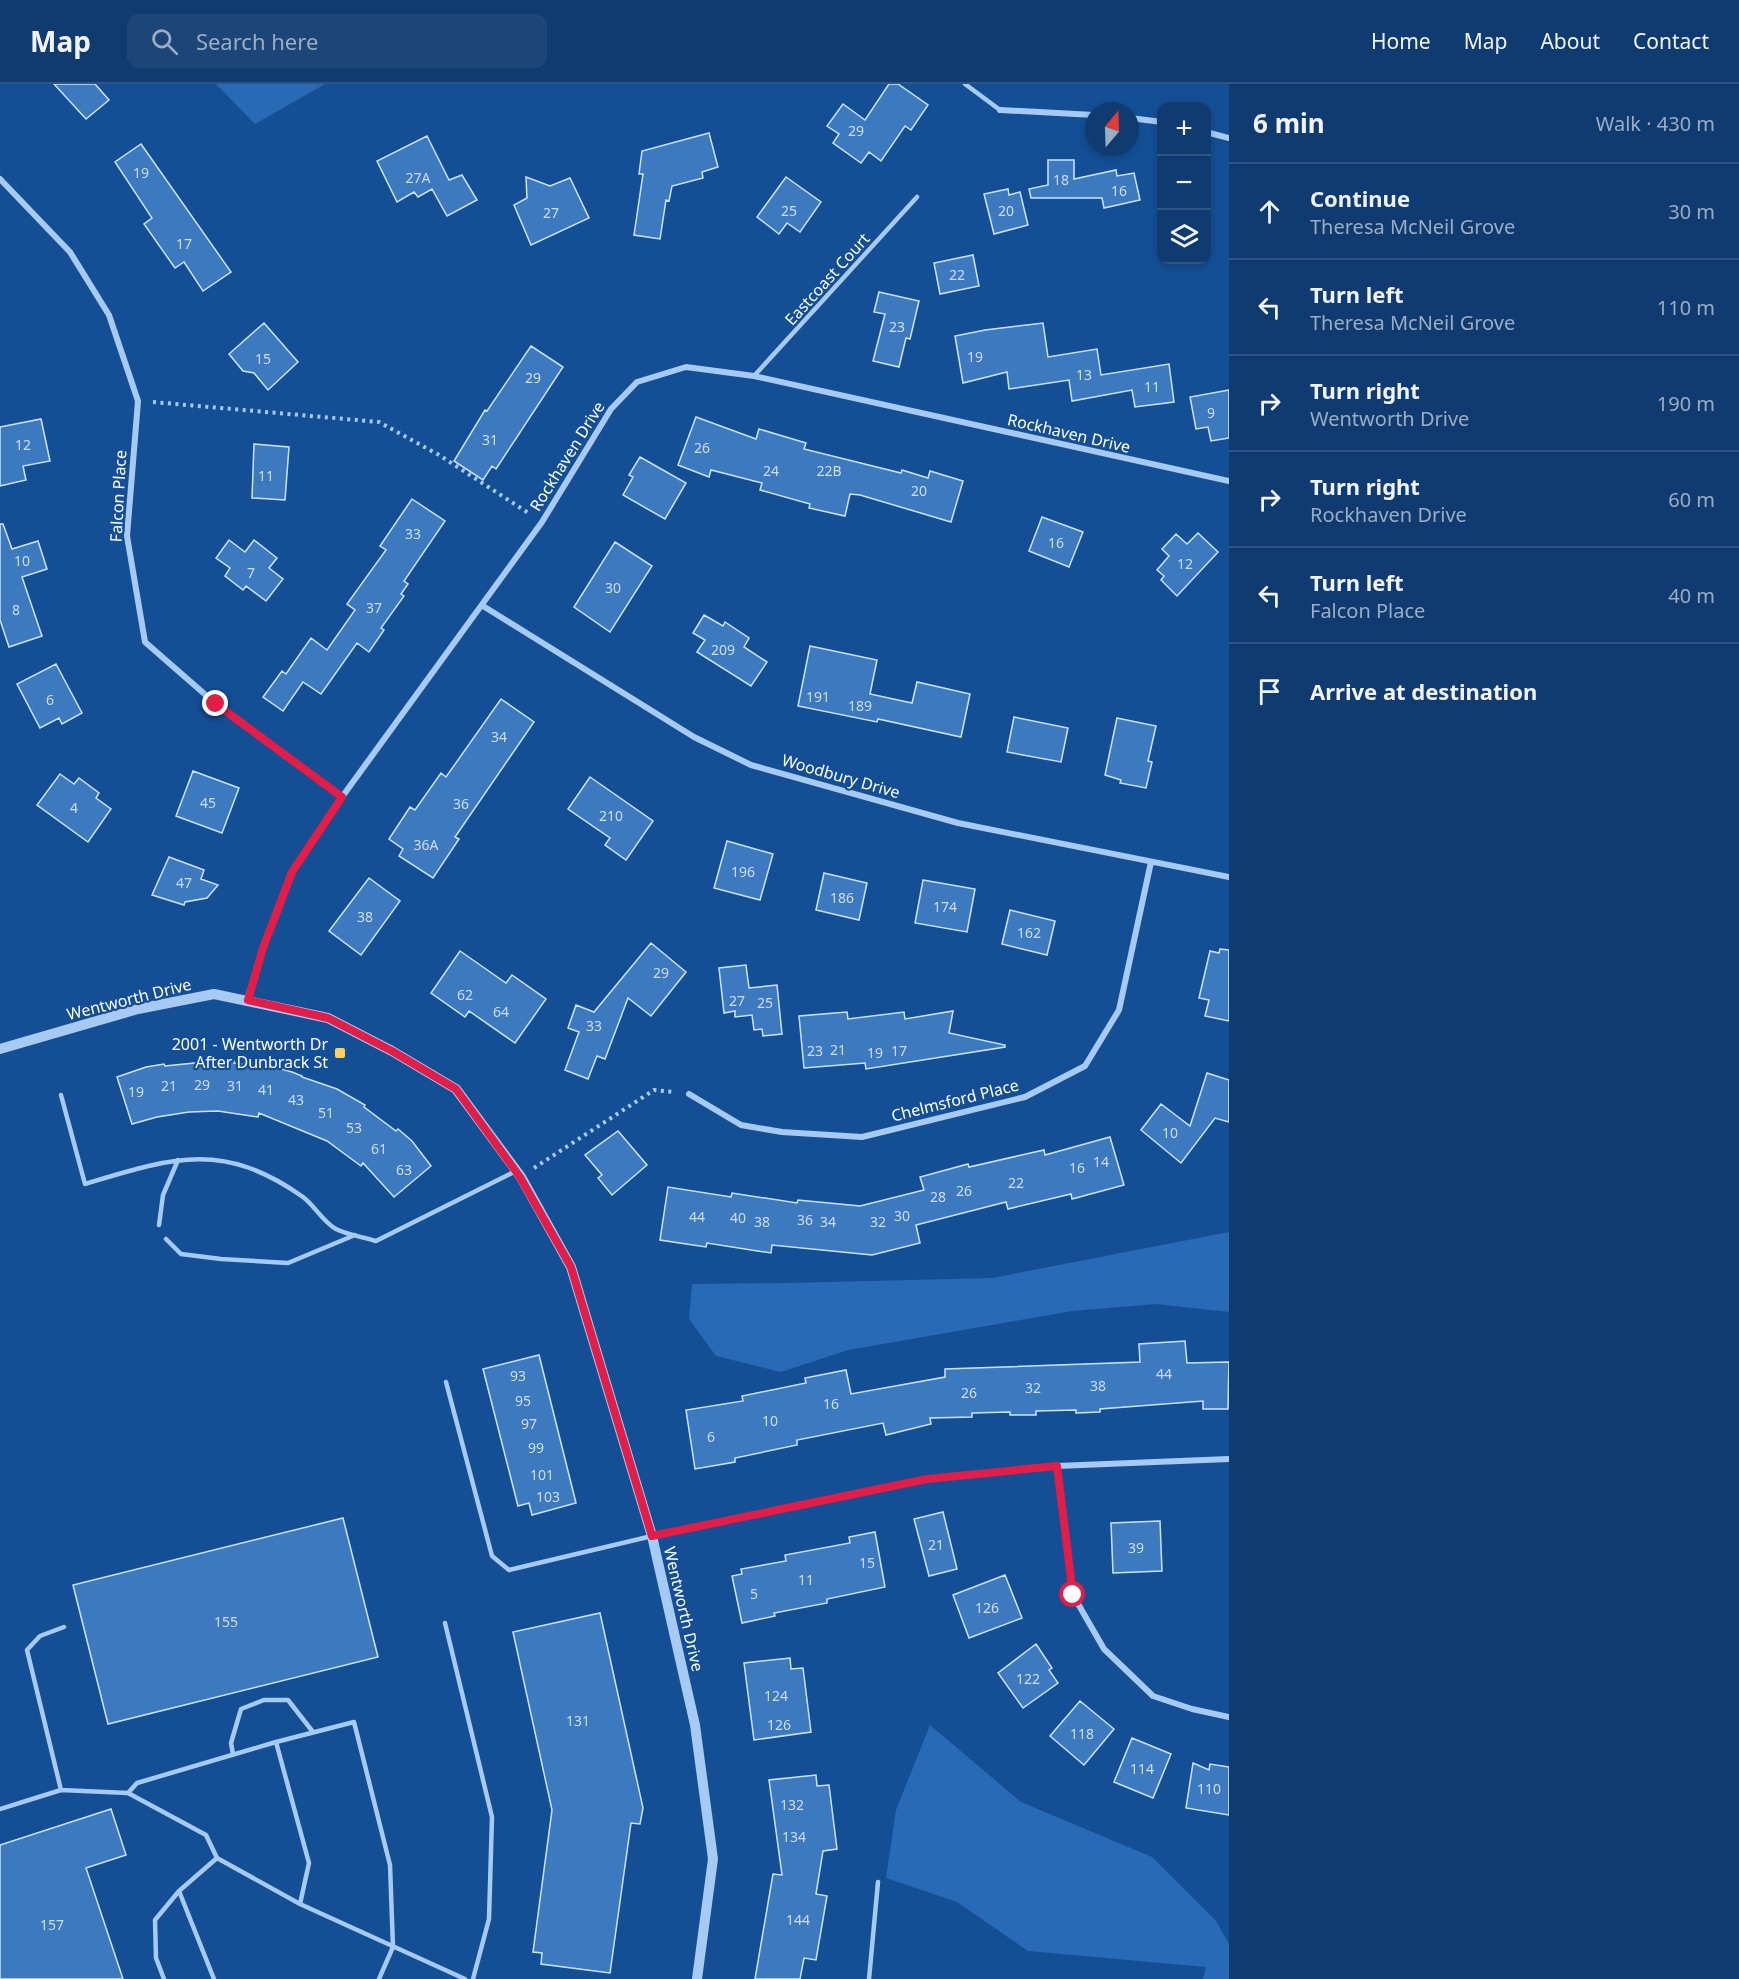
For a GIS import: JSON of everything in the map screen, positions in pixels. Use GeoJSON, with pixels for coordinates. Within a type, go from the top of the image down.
{"type":"FeatureCollection","features":[{"type":"Feature","properties":{"kind":"street"},"geometry":{"type":"LineString","coordinates":[[1000,110],[1085,115]]}},
{"type":"Feature","properties":{"kind":"street"},"geometry":{"type":"LineString","coordinates":[[1139,119],[1157,121]]}},
{"type":"Feature","properties":{"kind":"street"},"geometry":{"type":"LineString","coordinates":[[1211,133],[1229,138]]}},
{"type":"Feature","properties":{"kind":"street","name":"Falcon Place"},"geometry":{"type":"LineString","coordinates":[[0,179],[70,252],[109,315],[138,400],[127,537],[145,642],[216,704],[342,797]]}},
{"type":"Feature","properties":{"kind":"street","name":"Rockhaven Drive"},"geometry":{"type":"LineString","coordinates":[[248,1000],[263,948],[292,872],[342,797],[542,522],[611,409],[637,382],[686,367],[754,376],[1229,482]]}},
{"type":"Feature","properties":{"kind":"street","name":"Woodbury Drive"},"geometry":{"type":"LineString","coordinates":[[483,606],[694,737],[750,765],[958,824],[1229,877]]}},
{"type":"Feature","properties":{"kind":"street","name":"Chelmsford Place"},"geometry":{"type":"LineString","coordinates":[[689,1094],[741,1125],[782,1132],[862,1137],[1025,1097],[1085,1066],[1119,1010],[1152,862]]}},
{"type":"Feature","properties":{"kind":"street","name":"Wentworth Drive"},"geometry":{"type":"LineString","coordinates":[[0,1049],[149,1007],[214,994],[328,1018],[392,1051],[456,1089],[518,1174],[571,1267],[652,1536],[694,1725],[713,1859],[697,1979]]}},
{"type":"Feature","properties":{"kind":"street"},"geometry":{"type":"LineString","coordinates":[[652,1536],[927,1479],[1057,1466],[1229,1459]]}},
{"type":"Feature","properties":{"kind":"street"},"geometry":{"type":"LineString","coordinates":[[1057,1466],[1073,1595],[1104,1649],[1152,1696],[1229,1718]]}},
{"type":"Feature","properties":{"kind":"lane"},"geometry":{"type":"LineString","coordinates":[[965,84],[1000,110]]}},
{"type":"Feature","properties":{"kind":"lane","name":"Eastcoast Court"},"geometry":{"type":"LineString","coordinates":[[754,376],[917,197]]}},
{"type":"Feature","properties":{"kind":"lane"},"geometry":{"type":"LineString","coordinates":[[61,1095],[85,1184],[150,1164],[178,1160],[196,1158],[240,1164],[273,1179],[305,1198],[335,1228],[376,1241],[518,1174]]}},
{"type":"Feature","properties":{"kind":"lane"},"geometry":{"type":"LineString","coordinates":[[159,1225],[163,1196],[178,1160]]}},
{"type":"Feature","properties":{"kind":"lane"},"geometry":{"type":"LineString","coordinates":[[166,1239],[181,1254],[288,1263],[355,1235]]}},
{"type":"Feature","properties":{"kind":"lane"},"geometry":{"type":"LineString","coordinates":[[447,1383],[492,1556],[509,1570],[652,1536]]}},
{"type":"Feature","properties":{"kind":"lane"},"geometry":{"type":"LineString","coordinates":[[445,1623],[492,1817],[489,1919],[473,1979]]}},
{"type":"Feature","properties":{"kind":"lane"},"geometry":{"type":"LineString","coordinates":[[61,1790],[27,1650],[40,1636],[64,1627]]}},
{"type":"Feature","properties":{"kind":"lane"},"geometry":{"type":"LineString","coordinates":[[233,1754],[231,1743],[241,1709],[264,1700],[288,1700],[313,1732]]}},
{"type":"Feature","properties":{"kind":"lane"},"geometry":{"type":"LineString","coordinates":[[128,1793],[137,1783],[233,1754],[354,1722],[390,1865],[393,1947],[379,1979]]}},
{"type":"Feature","properties":{"kind":"lane"},"geometry":{"type":"LineString","coordinates":[[276,1742],[309,1863],[300,1904]]}},
{"type":"Feature","properties":{"kind":"lane"},"geometry":{"type":"LineString","coordinates":[[0,1809],[61,1790],[128,1793],[206,1835],[217,1858],[300,1904],[452,1976],[465,1979]]}},
{"type":"Feature","properties":{"kind":"lane"},"geometry":{"type":"LineString","coordinates":[[164,1979],[156,1958],[155,1920],[179,1891],[217,1858]]}},
{"type":"Feature","properties":{"kind":"lane"},"geometry":{"type":"LineString","coordinates":[[868,1979],[878,1882]]}},
{"type":"Feature","properties":{"kind":"lane"},"geometry":{"type":"LineString","coordinates":[[179,1891],[214,1979]]}},
{"type":"Feature","properties":{"kind":"path"},"geometry":{"type":"LineString","coordinates":[[138,400],[380,422],[439,455],[542,522]]}},
{"type":"Feature","properties":{"kind":"path"},"geometry":{"type":"LineString","coordinates":[[518,1174],[654,1090],[689,1094]]}},
{"type":"Feature","properties":{"kind":"shaded area"},"geometry":{"type":"Polygon","coordinates":[[[216,84],[325,84],[255,124],[216,84]]]}},
{"type":"Feature","properties":{"kind":"shaded area"},"geometry":{"type":"Polygon","coordinates":[[[1229,1232],[1229,1312],[1156,1304],[1072,1311],[848,1350],[781,1372],[716,1356],[689,1319],[692,1284],[992,1278],[1229,1232]]]}},
{"type":"Feature","properties":{"kind":"shaded area"},"geometry":{"type":"Polygon","coordinates":[[[930,1725],[1021,1802],[1152,1857],[1216,1921],[1229,1944],[1229,1979],[1203,1979],[1206,1967],[1028,1951],[957,1902],[886,1878],[896,1810],[930,1725]]]}},
{"type":"Feature","properties":{"kind":"building"},"geometry":{"type":"Polygon","coordinates":[[[54,84],[95,84],[109,100],[86,119],[54,84]]]}},
{"type":"Feature","properties":{"kind":"building"},"geometry":{"type":"Polygon","coordinates":[[[889,84],[898,84],[928,105],[911,130],[905,126],[881,161],[869,152],[861,163],[833,143],[839,134],[827,126],[843,104],[865,120],[889,84]]]}},
{"type":"Feature","properties":{"kind":"building"},"geometry":{"type":"Polygon","coordinates":[[[709,133],[718,167],[702,172],[703,178],[672,186],[669,201],[666,200],[660,239],[634,235],[643,174],[639,174],[642,151],[709,133]]]}},
{"type":"Feature","properties":{"kind":"building"},"geometry":{"type":"Polygon","coordinates":[[[427,136],[449,180],[462,175],[477,200],[447,216],[432,189],[418,197],[414,192],[397,202],[377,161],[427,136]]]}},
{"type":"Feature","properties":{"kind":"building"},"geometry":{"type":"Polygon","coordinates":[[[141,144],[231,272],[203,291],[184,262],[175,268],[144,224],[152,218],[115,162],[141,144]]]}},
{"type":"Feature","properties":{"kind":"building"},"geometry":{"type":"Polygon","coordinates":[[[1048,160],[1074,160],[1074,179],[1116,170],[1117,176],[1134,173],[1140,200],[1104,208],[1102,198],[1031,198],[1029,189],[1048,185],[1048,160]]]}},
{"type":"Feature","properties":{"kind":"building"},"geometry":{"type":"Polygon","coordinates":[[[526,177],[550,186],[570,178],[589,218],[531,245],[514,205],[527,198],[526,177]]]}},
{"type":"Feature","properties":{"kind":"building"},"geometry":{"type":"Polygon","coordinates":[[[786,177],[821,202],[800,232],[787,223],[779,234],[757,217],[786,177]]]}},
{"type":"Feature","properties":{"kind":"building"},"geometry":{"type":"Polygon","coordinates":[[[1008,189],[1009,195],[1020,192],[1028,225],[994,234],[984,194],[1008,189]]]}},
{"type":"Feature","properties":{"kind":"building"},"geometry":{"type":"Polygon","coordinates":[[[973,255],[979,286],[940,294],[934,263],[973,255]]]}},
{"type":"Feature","properties":{"kind":"building"},"geometry":{"type":"Polygon","coordinates":[[[879,292],[919,301],[910,339],[906,338],[899,367],[873,361],[885,314],[874,312],[879,292]]]}},
{"type":"Feature","properties":{"kind":"building"},"geometry":{"type":"Polygon","coordinates":[[[264,323],[298,362],[268,390],[254,373],[243,371],[229,354],[264,323]]]}},
{"type":"Feature","properties":{"kind":"building"},"geometry":{"type":"Polygon","coordinates":[[[1043,323],[1048,357],[1097,349],[1101,375],[1169,364],[1174,402],[1135,407],[1132,390],[1072,401],[1069,380],[1009,389],[1007,372],[963,383],[955,336],[1043,323]]]}},
{"type":"Feature","properties":{"kind":"building"},"geometry":{"type":"Polygon","coordinates":[[[531,346],[563,367],[496,469],[492,466],[483,480],[454,461],[485,410],[487,411],[531,346]]]}},
{"type":"Feature","properties":{"kind":"building"},"geometry":{"type":"Polygon","coordinates":[[[1229,390],[1229,438],[1211,441],[1208,427],[1196,429],[1190,397],[1229,390]]]}},
{"type":"Feature","properties":{"kind":"building"},"geometry":{"type":"Polygon","coordinates":[[[696,417],[756,439],[759,429],[806,443],[804,449],[901,473],[902,470],[928,478],[930,471],[963,481],[951,522],[850,494],[845,516],[809,508],[810,504],[760,490],[762,483],[711,470],[709,477],[678,465],[696,417]]]}},
{"type":"Feature","properties":{"kind":"building"},"geometry":{"type":"Polygon","coordinates":[[[41,419],[50,461],[23,466],[26,480],[0,486],[0,427],[41,419]]]}},
{"type":"Feature","properties":{"kind":"building"},"geometry":{"type":"Polygon","coordinates":[[[254,444],[289,447],[285,500],[252,498],[254,444]]]}},
{"type":"Feature","properties":{"kind":"building"},"geometry":{"type":"Polygon","coordinates":[[[640,457],[686,483],[665,519],[623,495],[633,477],[629,475],[640,457]]]}},
{"type":"Feature","properties":{"kind":"building"},"geometry":{"type":"Polygon","coordinates":[[[412,499],[445,521],[404,581],[408,584],[401,594],[404,596],[381,628],[384,630],[369,652],[357,643],[321,694],[303,682],[283,711],[263,697],[282,671],[286,674],[311,638],[327,650],[355,610],[347,604],[386,550],[380,546],[412,499]]]}},
{"type":"Feature","properties":{"kind":"building"},"geometry":{"type":"Polygon","coordinates":[[[1042,517],[1083,532],[1069,567],[1029,551],[1042,517]]]}},
{"type":"Feature","properties":{"kind":"building"},"geometry":{"type":"Polygon","coordinates":[[[0,524],[3,524],[12,549],[38,541],[47,569],[22,577],[42,636],[9,647],[0,620],[0,524]]]}},
{"type":"Feature","properties":{"kind":"building"},"geometry":{"type":"Polygon","coordinates":[[[1198,533],[1218,552],[1177,596],[1161,580],[1164,576],[1157,570],[1169,556],[1162,549],[1176,534],[1187,544],[1198,533]]]}},
{"type":"Feature","properties":{"kind":"building"},"geometry":{"type":"Polygon","coordinates":[[[229,540],[245,552],[254,540],[277,558],[269,568],[283,579],[266,601],[246,586],[243,590],[225,576],[230,568],[216,558],[229,540]]]}},
{"type":"Feature","properties":{"kind":"building"},"geometry":{"type":"Polygon","coordinates":[[[615,542],[652,566],[610,632],[574,607],[615,542]]]}},
{"type":"Feature","properties":{"kind":"building"},"geometry":{"type":"Polygon","coordinates":[[[704,615],[723,626],[725,622],[749,638],[744,647],[767,662],[751,686],[697,652],[705,640],[693,633],[704,615]]]}},
{"type":"Feature","properties":{"kind":"building"},"geometry":{"type":"Polygon","coordinates":[[[810,646],[877,660],[870,694],[912,703],[917,682],[970,694],[961,737],[878,719],[877,722],[798,706],[810,646]]]}},
{"type":"Feature","properties":{"kind":"building"},"geometry":{"type":"Polygon","coordinates":[[[56,664],[82,713],[62,724],[59,718],[40,728],[17,684],[56,664]]]}},
{"type":"Feature","properties":{"kind":"building"},"geometry":{"type":"Polygon","coordinates":[[[501,699],[534,722],[455,837],[459,839],[433,878],[399,856],[403,849],[389,839],[410,807],[415,810],[441,773],[446,777],[501,699]]]}},
{"type":"Feature","properties":{"kind":"building"},"geometry":{"type":"Polygon","coordinates":[[[1014,717],[1068,728],[1061,762],[1007,752],[1014,717]]]}},
{"type":"Feature","properties":{"kind":"building"},"geometry":{"type":"Polygon","coordinates":[[[1117,718],[1156,726],[1148,761],[1152,762],[1146,788],[1120,783],[1121,780],[1105,775],[1117,718]]]}},
{"type":"Feature","properties":{"kind":"building"},"geometry":{"type":"Polygon","coordinates":[[[193,771],[239,788],[222,833],[176,816],[193,771]]]}},
{"type":"Feature","properties":{"kind":"building"},"geometry":{"type":"Polygon","coordinates":[[[60,774],[74,784],[79,778],[99,793],[96,798],[111,809],[88,842],[37,805],[60,774]]]}},
{"type":"Feature","properties":{"kind":"building"},"geometry":{"type":"Polygon","coordinates":[[[590,777],[653,821],[626,860],[605,845],[610,838],[568,809],[590,777]]]}},
{"type":"Feature","properties":{"kind":"building"},"geometry":{"type":"Polygon","coordinates":[[[727,841],[773,854],[760,900],[714,888],[727,841]]]}},
{"type":"Feature","properties":{"kind":"building"},"geometry":{"type":"Polygon","coordinates":[[[169,857],[204,870],[201,879],[218,885],[207,898],[185,902],[184,905],[152,895],[169,857]]]}},
{"type":"Feature","properties":{"kind":"building"},"geometry":{"type":"Polygon","coordinates":[[[824,873],[867,883],[859,920],[816,910],[824,873]]]}},
{"type":"Feature","properties":{"kind":"building"},"geometry":{"type":"Polygon","coordinates":[[[369,878],[400,901],[361,955],[329,931],[369,878]]]}},
{"type":"Feature","properties":{"kind":"building"},"geometry":{"type":"Polygon","coordinates":[[[923,880],[975,889],[967,932],[915,923],[923,880]]]}},
{"type":"Feature","properties":{"kind":"building"},"geometry":{"type":"Polygon","coordinates":[[[1010,910],[1055,921],[1047,955],[1002,944],[1010,910]]]}},
{"type":"Feature","properties":{"kind":"building"},"geometry":{"type":"Polygon","coordinates":[[[651,943],[686,972],[651,1016],[628,998],[605,1059],[597,1056],[588,1079],[565,1070],[579,1032],[568,1028],[576,1005],[594,1012],[651,943]]]}},
{"type":"Feature","properties":{"kind":"building"},"geometry":{"type":"Polygon","coordinates":[[[1220,949],[1229,950],[1229,1021],[1205,1016],[1209,1000],[1199,998],[1210,951],[1219,953],[1220,949]]]}},
{"type":"Feature","properties":{"kind":"building"},"geometry":{"type":"Polygon","coordinates":[[[460,951],[506,983],[512,975],[546,999],[515,1043],[469,1011],[465,1017],[431,993],[460,951]]]}},
{"type":"Feature","properties":{"kind":"building"},"geometry":{"type":"Polygon","coordinates":[[[746,965],[749,988],[777,985],[782,1034],[763,1036],[762,1029],[754,1030],[752,1015],[735,1017],[735,1011],[724,1013],[719,968],[746,965]]]}},
{"type":"Feature","properties":{"kind":"building"},"geometry":{"type":"Polygon","coordinates":[[[953,1011],[949,1033],[1005,1045],[1005,1047],[866,1069],[865,1063],[804,1068],[799,1016],[847,1012],[848,1019],[904,1012],[905,1019],[953,1011]]]}},
{"type":"Feature","properties":{"kind":"building"},"geometry":{"type":"Polygon","coordinates":[[[204,1060],[234,1061],[234,1063],[273,1069],[274,1067],[337,1089],[365,1105],[364,1107],[396,1131],[398,1129],[412,1141],[431,1166],[394,1197],[363,1163],[361,1166],[327,1141],[259,1113],[258,1117],[218,1111],[189,1112],[132,1124],[117,1077],[146,1067],[204,1062],[204,1060]]]}},
{"type":"Feature","properties":{"kind":"building"},"geometry":{"type":"Polygon","coordinates":[[[1207,1073],[1229,1080],[1229,1122],[1215,1118],[1181,1163],[1141,1130],[1161,1104],[1190,1126],[1207,1073]]]}},
{"type":"Feature","properties":{"kind":"building"},"geometry":{"type":"Polygon","coordinates":[[[618,1131],[647,1165],[612,1195],[598,1178],[602,1175],[585,1155],[618,1131]]]}},
{"type":"Feature","properties":{"kind":"building"},"geometry":{"type":"Polygon","coordinates":[[[1110,1137],[1124,1185],[1072,1199],[1071,1194],[1008,1209],[1006,1202],[916,1225],[920,1243],[872,1255],[772,1245],[771,1253],[707,1243],[706,1247],[660,1240],[668,1187],[731,1197],[732,1193],[797,1203],[798,1200],[860,1206],[924,1190],[920,1177],[968,1164],[969,1167],[1044,1150],[1045,1155],[1110,1137]]]}},
{"type":"Feature","properties":{"kind":"building"},"geometry":{"type":"Polygon","coordinates":[[[1185,1341],[1187,1363],[1229,1362],[1228,1409],[1203,1409],[1203,1401],[1100,1409],[1100,1412],[1036,1411],[1036,1415],[1010,1415],[1010,1412],[972,1413],[972,1417],[930,1418],[931,1424],[886,1435],[883,1423],[797,1440],[797,1445],[735,1458],[735,1462],[695,1469],[686,1410],[743,1401],[742,1396],[806,1383],[805,1378],[846,1370],[851,1394],[945,1377],[945,1369],[1140,1362],[1139,1344],[1185,1341]]]}},
{"type":"Feature","properties":{"kind":"building"},"geometry":{"type":"Polygon","coordinates":[[[539,1355],[576,1503],[532,1515],[529,1503],[518,1506],[483,1369],[539,1355]]]}},
{"type":"Feature","properties":{"kind":"building"},"geometry":{"type":"Polygon","coordinates":[[[943,1512],[957,1569],[929,1576],[914,1519],[943,1512]]]}},
{"type":"Feature","properties":{"kind":"building"},"geometry":{"type":"Polygon","coordinates":[[[343,1518],[378,1657],[108,1724],[73,1585],[343,1518]]]}},
{"type":"Feature","properties":{"kind":"building"},"geometry":{"type":"Polygon","coordinates":[[[1160,1521],[1162,1571],[1113,1573],[1111,1523],[1160,1521]]]}},
{"type":"Feature","properties":{"kind":"building"},"geometry":{"type":"Polygon","coordinates":[[[875,1532],[885,1587],[827,1599],[827,1603],[774,1613],[775,1616],[742,1623],[732,1576],[742,1574],[741,1569],[786,1561],[785,1555],[850,1543],[849,1537],[875,1532]]]}},
{"type":"Feature","properties":{"kind":"building"},"geometry":{"type":"Polygon","coordinates":[[[1005,1575],[1022,1618],[969,1638],[953,1595],[1005,1575]]]}},
{"type":"Feature","properties":{"kind":"building"},"geometry":{"type":"Polygon","coordinates":[[[600,1613],[643,1808],[640,1824],[631,1823],[610,1973],[541,1964],[542,1953],[533,1952],[552,1810],[513,1632],[600,1613]]]}},
{"type":"Feature","properties":{"kind":"building"},"geometry":{"type":"Polygon","coordinates":[[[1036,1644],[1052,1668],[1049,1670],[1058,1683],[1023,1708],[998,1673],[1036,1644]]]}},
{"type":"Feature","properties":{"kind":"building"},"geometry":{"type":"Polygon","coordinates":[[[790,1658],[791,1669],[803,1668],[811,1732],[754,1740],[744,1663],[790,1658]]]}},
{"type":"Feature","properties":{"kind":"building"},"geometry":{"type":"Polygon","coordinates":[[[1080,1701],[1114,1729],[1084,1765],[1050,1736],[1080,1701]]]}},
{"type":"Feature","properties":{"kind":"building"},"geometry":{"type":"Polygon","coordinates":[[[1132,1738],[1171,1754],[1153,1798],[1114,1782],[1132,1738]]]}},
{"type":"Feature","properties":{"kind":"building"},"geometry":{"type":"Polygon","coordinates":[[[1193,1763],[1209,1770],[1210,1764],[1229,1767],[1229,1815],[1186,1808],[1193,1763]]]}},
{"type":"Feature","properties":{"kind":"building"},"geometry":{"type":"Polygon","coordinates":[[[816,1775],[817,1786],[829,1785],[837,1849],[823,1851],[816,1894],[827,1896],[816,1960],[804,1958],[800,1979],[755,1979],[773,1874],[782,1875],[769,1780],[816,1775]]]}},
{"type":"Feature","properties":{"kind":"building"},"geometry":{"type":"Polygon","coordinates":[[[111,1809],[126,1855],[86,1868],[123,1979],[0,1979],[0,1845],[111,1809]]]}},
{"type":"Feature","properties":{"kind":"place","name":"2001 - Wentworth Dr After Dunbrack St"},"geometry":{"type":"Point","coordinates":[340,1053]}},
{"type":"Feature","properties":{"kind":"route"},"geometry":{"type":"LineString","coordinates":[[216,704],[342,797],[292,872],[263,948],[248,1000],[328,1018],[392,1051],[456,1089],[520,1177],[571,1267],[652,1536],[927,1479],[1057,1466],[1073,1595]]}}]}
